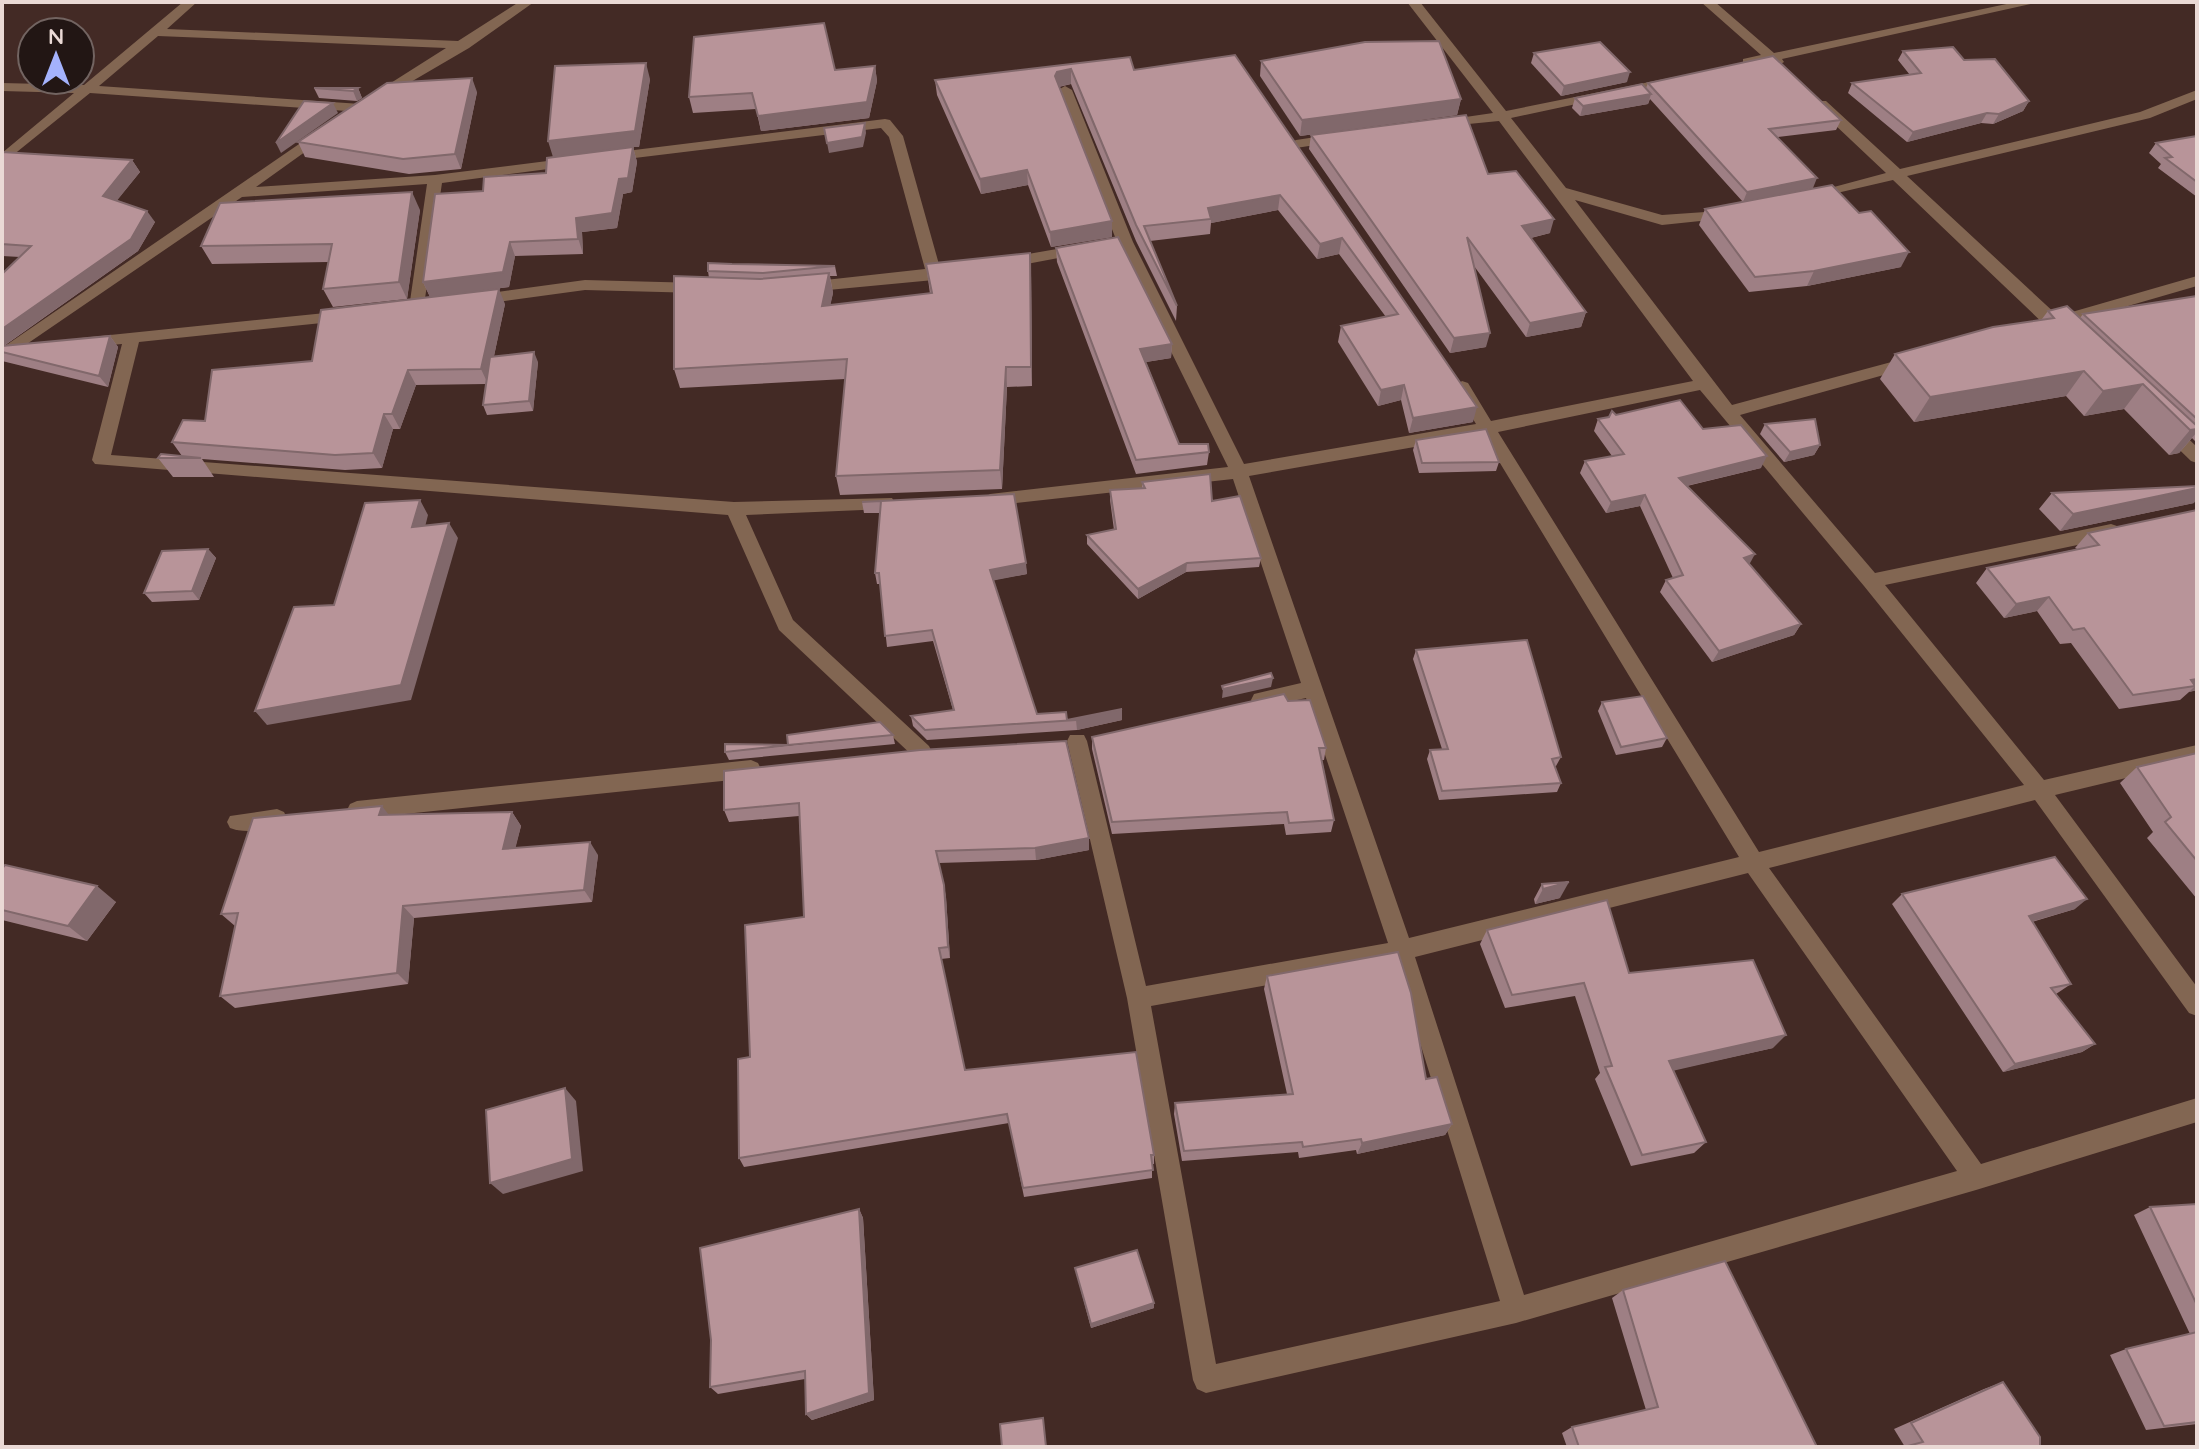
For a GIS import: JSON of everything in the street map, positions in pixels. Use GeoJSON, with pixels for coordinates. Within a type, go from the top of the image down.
{"type":"FeatureCollection","features":[{"type":"Feature","properties":{"kind":"street"},"geometry":{"type":"LineString","coordinates":[[96,82],[191,2]]}},
{"type":"Feature","properties":{"kind":"street"},"geometry":{"type":"LineString","coordinates":[[7,353],[361,108],[528,2]]}},
{"type":"Feature","properties":{"kind":"street"},"geometry":{"type":"LineString","coordinates":[[1413,2],[1561,191],[1704,384],[1871,581],[2039,789],[2197,1005]]}},
{"type":"Feature","properties":{"kind":"street"},"geometry":{"type":"LineString","coordinates":[[1707,2],[1801,84],[2047,324],[2077,343]]}},
{"type":"Feature","properties":{"kind":"street"},"geometry":{"type":"LineString","coordinates":[[1727,67],[2034,2]]}},
{"type":"Feature","properties":{"kind":"street"},"geometry":{"type":"LineString","coordinates":[[157,32],[464,45]]}},
{"type":"Feature","properties":{"kind":"street"},"geometry":{"type":"LineString","coordinates":[[1429,126],[1502,116],[1682,77]]}},
{"type":"Feature","properties":{"kind":"street"},"geometry":{"type":"LineString","coordinates":[[96,90],[361,108]]}},
{"type":"Feature","properties":{"kind":"street"},"geometry":{"type":"LineString","coordinates":[[1065,90],[1111,244],[1239,471],[1402,950],[1516,1310]]}},
{"type":"Feature","properties":{"kind":"street"},"geometry":{"type":"LineString","coordinates":[[1788,200],[1897,177],[2145,115],[2197,94]]}},
{"type":"Feature","properties":{"kind":"street"},"geometry":{"type":"LineString","coordinates":[[2,160],[79,96]]}},
{"type":"Feature","properties":{"kind":"street"},"geometry":{"type":"LineString","coordinates":[[236,193],[435,179],[885,123],[896,136],[934,275]]}},
{"type":"Feature","properties":{"kind":"street"},"geometry":{"type":"LineString","coordinates":[[1296,144],[1355,136]]}},
{"type":"Feature","properties":{"kind":"street"},"geometry":{"type":"LineString","coordinates":[[417,308],[435,179]]}},
{"type":"Feature","properties":{"kind":"street"},"geometry":{"type":"LineString","coordinates":[[1561,191],[1662,220],[1741,210]]}},
{"type":"Feature","properties":{"kind":"street"},"geometry":{"type":"LineString","coordinates":[[796,288],[934,275],[1111,244]]}},
{"type":"Feature","properties":{"kind":"street"},"geometry":{"type":"LineString","coordinates":[[2047,324],[2197,281]]}},
{"type":"Feature","properties":{"kind":"street"},"geometry":{"type":"LineString","coordinates":[[463,301],[585,285],[720,289]]}},
{"type":"Feature","properties":{"kind":"street"},"geometry":{"type":"LineString","coordinates":[[72,344],[356,315]]}},
{"type":"Feature","properties":{"kind":"street"},"geometry":{"type":"LineString","coordinates":[[132,338],[101,460],[734,509],[902,503]]}},
{"type":"Feature","properties":{"kind":"street"},"geometry":{"type":"LineString","coordinates":[[7,353],[41,347]]}},
{"type":"Feature","properties":{"kind":"street"},"geometry":{"type":"LineString","coordinates":[[1729,412],[1921,359]]}},
{"type":"Feature","properties":{"kind":"street"},"geometry":{"type":"LineString","coordinates":[[1455,377],[1490,428],[1755,865],[1976,1178]]}},
{"type":"Feature","properties":{"kind":"street"},"geometry":{"type":"LineString","coordinates":[[979,500],[1239,471],[1490,428],[1704,384]]}},
{"type":"Feature","properties":{"kind":"street"},"geometry":{"type":"LineString","coordinates":[[2153,415],[2197,457]]}},
{"type":"Feature","properties":{"kind":"street"},"geometry":{"type":"LineString","coordinates":[[734,509],[786,625],[930,751],[891,755]]}},
{"type":"Feature","properties":{"kind":"street"},"geometry":{"type":"LineString","coordinates":[[1871,581],[2135,525]]}},
{"type":"Feature","properties":{"kind":"street"},"geometry":{"type":"LineString","coordinates":[[1238,705],[1312,689]]}},
{"type":"Feature","properties":{"kind":"street"},"geometry":{"type":"LineString","coordinates":[[1077,741],[1138,998],[1206,1380],[1516,1310],[1976,1178],[2197,1110]]}},
{"type":"Feature","properties":{"kind":"street"},"geometry":{"type":"LineString","coordinates":[[1138,998],[1402,950],[1755,865],[2039,789],[2197,753]]}},
{"type":"Feature","properties":{"kind":"street"},"geometry":{"type":"LineString","coordinates":[[330,813],[766,768]]}},
{"type":"Feature","properties":{"kind":"street"},"geometry":{"type":"LineString","coordinates":[[237,822],[299,816]]}},
{"type":"Feature","properties":{"kind":"building"},"geometry":{"type":"Polygon","coordinates":[[[824,23],[835,70],[875,66],[867,102],[758,116],[752,93],[689,97],[694,37],[824,23]]]}},
{"type":"Feature","properties":{"kind":"building"},"geometry":{"type":"Polygon","coordinates":[[[1439,41],[1461,99],[1302,120],[1261,61],[1365,42],[1439,41]]]}},
{"type":"Feature","properties":{"kind":"building"},"geometry":{"type":"Polygon","coordinates":[[[1600,42],[1630,72],[1564,86],[1534,53],[1600,42]]]}},
{"type":"Feature","properties":{"kind":"building"},"geometry":{"type":"Polygon","coordinates":[[[1953,47],[1964,60],[1995,59],[2029,101],[1999,114],[1987,113],[1913,132],[1852,83],[1921,73],[1903,51],[1953,47]]]}},
{"type":"Feature","properties":{"kind":"building"},"geometry":{"type":"Polygon","coordinates":[[[1235,55],[1477,407],[1413,418],[1404,385],[1381,390],[1341,326],[1398,314],[1342,238],[1320,244],[1280,195],[1208,208],[1211,219],[1144,226],[1177,306],[1136,225],[1071,69],[1057,72],[1055,76],[1112,221],[1050,232],[1027,170],[980,179],[935,80],[1130,57],[1134,70],[1235,55]]]}},
{"type":"Feature","properties":{"kind":"building"},"geometry":{"type":"Polygon","coordinates":[[[1773,56],[1841,120],[1769,129],[1817,178],[1747,192],[1648,83],[1773,56]]]}},
{"type":"Feature","properties":{"kind":"building"},"geometry":{"type":"Polygon","coordinates":[[[646,63],[635,131],[548,141],[555,66],[646,63]]]}},
{"type":"Feature","properties":{"kind":"building"},"geometry":{"type":"Polygon","coordinates":[[[472,78],[455,154],[403,159],[298,142],[387,83],[472,78]]]}},
{"type":"Feature","properties":{"kind":"building"},"geometry":{"type":"Polygon","coordinates":[[[1642,84],[1651,94],[1583,106],[1575,98],[1642,84]]]}},
{"type":"Feature","properties":{"kind":"building"},"geometry":{"type":"Polygon","coordinates":[[[314,88],[358,88],[353,91],[314,88]]]}},
{"type":"Feature","properties":{"kind":"building"},"geometry":{"type":"Polygon","coordinates":[[[304,101],[333,103],[276,143],[304,101]]]}},
{"type":"Feature","properties":{"kind":"building"},"geometry":{"type":"Polygon","coordinates":[[[1466,115],[1488,174],[1516,171],[1554,219],[1522,226],[1586,312],[1530,323],[1467,237],[1490,333],[1454,338],[1311,135],[1466,115]]]}},
{"type":"Feature","properties":{"kind":"building"},"geometry":{"type":"Polygon","coordinates":[[[865,123],[862,137],[827,143],[824,128],[865,123]]]}},
{"type":"Feature","properties":{"kind":"building"},"geometry":{"type":"Polygon","coordinates":[[[2197,136],[2197,182],[2165,158],[2172,157],[2156,143],[2197,136]]]}},
{"type":"Feature","properties":{"kind":"building"},"geometry":{"type":"Polygon","coordinates":[[[633,147],[628,178],[619,179],[612,213],[576,218],[578,239],[510,242],[503,272],[423,282],[435,194],[483,191],[484,177],[546,173],[547,158],[633,147]]]}},
{"type":"Feature","properties":{"kind":"building"},"geometry":{"type":"Polygon","coordinates":[[[2,152],[132,160],[103,196],[147,211],[131,239],[2,329],[2,274],[31,246],[2,244],[2,152]]]}},
{"type":"Feature","properties":{"kind":"building"},"geometry":{"type":"Polygon","coordinates":[[[1832,185],[1859,213],[1871,211],[1909,252],[1814,271],[1755,277],[1705,209],[1832,185]]]}},
{"type":"Feature","properties":{"kind":"building"},"geometry":{"type":"Polygon","coordinates":[[[412,192],[399,282],[323,289],[332,244],[201,246],[220,203],[412,192]]]}},
{"type":"Feature","properties":{"kind":"building"},"geometry":{"type":"Polygon","coordinates":[[[1118,237],[1172,344],[1140,349],[1179,444],[1208,444],[1209,452],[1136,460],[1056,248],[1118,237]]]}},
{"type":"Feature","properties":{"kind":"building"},"geometry":{"type":"Polygon","coordinates":[[[1030,253],[1031,367],[1006,367],[1000,470],[836,476],[847,359],[674,369],[674,276],[760,279],[829,273],[822,306],[932,293],[926,264],[1030,253]]]}},
{"type":"Feature","properties":{"kind":"building"},"geometry":{"type":"Polygon","coordinates":[[[708,263],[835,266],[763,273],[708,271],[708,263]]]}},
{"type":"Feature","properties":{"kind":"building"},"geometry":{"type":"Polygon","coordinates":[[[499,289],[481,369],[408,370],[392,414],[384,414],[373,453],[335,455],[172,442],[183,420],[205,421],[212,370],[312,361],[321,310],[499,289]]]}},
{"type":"Feature","properties":{"kind":"building"},"geometry":{"type":"Polygon","coordinates":[[[2197,296],[2197,419],[2083,314],[2197,296]]]}},
{"type":"Feature","properties":{"kind":"building"},"geometry":{"type":"Polygon","coordinates":[[[2067,306],[2197,429],[2190,430],[2143,384],[2103,391],[2084,371],[1930,397],[1895,354],[1993,327],[2054,318],[2048,311],[2067,306]]]}},
{"type":"Feature","properties":{"kind":"building"},"geometry":{"type":"Polygon","coordinates":[[[110,336],[99,376],[2,352],[2,346],[110,336]]]}},
{"type":"Feature","properties":{"kind":"building"},"geometry":{"type":"Polygon","coordinates":[[[534,352],[529,401],[483,405],[490,357],[534,352]]]}},
{"type":"Feature","properties":{"kind":"building"},"geometry":{"type":"Polygon","coordinates":[[[1680,400],[1703,429],[1741,425],[1767,456],[1679,478],[1755,554],[1744,558],[1801,624],[1719,651],[1666,580],[1683,575],[1645,495],[1611,502],[1585,461],[1624,454],[1598,419],[1609,417],[1612,411],[1616,415],[1680,400]]]}},
{"type":"Feature","properties":{"kind":"building"},"geometry":{"type":"Polygon","coordinates":[[[1815,419],[1820,445],[1790,452],[1765,424],[1815,419]]]}},
{"type":"Feature","properties":{"kind":"building"},"geometry":{"type":"Polygon","coordinates":[[[1486,429],[1499,462],[1422,463],[1416,440],[1486,429]]]}},
{"type":"Feature","properties":{"kind":"building"},"geometry":{"type":"Polygon","coordinates":[[[161,454],[201,458],[158,458],[161,454]]]}},
{"type":"Feature","properties":{"kind":"building"},"geometry":{"type":"Polygon","coordinates":[[[1210,474],[1212,501],[1240,496],[1261,558],[1187,563],[1138,589],[1087,535],[1116,529],[1110,490],[1145,488],[1142,482],[1210,474]]]}},
{"type":"Feature","properties":{"kind":"building"},"geometry":{"type":"Polygon","coordinates":[[[2197,486],[2073,514],[2052,493],[2197,486]]]}},
{"type":"Feature","properties":{"kind":"building"},"geometry":{"type":"Polygon","coordinates":[[[1014,494],[1026,563],[990,570],[1037,714],[1066,712],[1067,720],[1122,709],[1076,720],[925,730],[911,716],[954,710],[932,630],[885,636],[879,573],[875,573],[881,501],[1014,494]]]}},
{"type":"Feature","properties":{"kind":"building"},"geometry":{"type":"Polygon","coordinates":[[[420,500],[412,527],[449,523],[401,685],[255,711],[294,607],[334,605],[365,503],[420,500]]]}},
{"type":"Feature","properties":{"kind":"building"},"geometry":{"type":"Polygon","coordinates":[[[2197,510],[2197,679],[2191,680],[2195,686],[2133,695],[2084,628],[2073,630],[2049,597],[2016,604],[1987,568],[2099,545],[2088,533],[2197,510]]]}},
{"type":"Feature","properties":{"kind":"building"},"geometry":{"type":"Polygon","coordinates":[[[208,549],[192,591],[144,593],[162,551],[208,549]]]}},
{"type":"Feature","properties":{"kind":"building"},"geometry":{"type":"Polygon","coordinates":[[[1527,640],[1561,757],[1552,759],[1561,783],[1442,791],[1430,750],[1448,749],[1416,650],[1527,640]]]}},
{"type":"Feature","properties":{"kind":"building"},"geometry":{"type":"Polygon","coordinates":[[[1271,673],[1273,678],[1223,689],[1222,686],[1271,673]]]}},
{"type":"Feature","properties":{"kind":"building"},"geometry":{"type":"Polygon","coordinates":[[[1284,694],[1288,701],[1310,700],[1326,748],[1319,748],[1334,820],[1289,823],[1287,812],[1112,822],[1092,737],[1284,694]]]}},
{"type":"Feature","properties":{"kind":"building"},"geometry":{"type":"Polygon","coordinates":[[[1643,696],[1667,738],[1621,747],[1602,702],[1643,696]]]}},
{"type":"Feature","properties":{"kind":"building"},"geometry":{"type":"Polygon","coordinates":[[[880,722],[893,735],[788,745],[787,735],[880,722]]]}},
{"type":"Feature","properties":{"kind":"building"},"geometry":{"type":"Polygon","coordinates":[[[1066,741],[1089,838],[1035,848],[936,851],[944,885],[948,947],[939,948],[965,1070],[1136,1052],[1154,1155],[1151,1155],[1153,1170],[1023,1188],[1007,1114],[739,1158],[738,1059],[750,1057],[745,925],[804,917],[799,803],[724,810],[724,771],[920,750],[1066,741]]]}},
{"type":"Feature","properties":{"kind":"building"},"geometry":{"type":"Polygon","coordinates":[[[725,744],[788,745],[725,752],[725,744]]]}},
{"type":"Feature","properties":{"kind":"building"},"geometry":{"type":"Polygon","coordinates":[[[2197,753],[2197,861],[2165,822],[2171,817],[2137,767],[2197,753]]]}},
{"type":"Feature","properties":{"kind":"building"},"geometry":{"type":"Polygon","coordinates":[[[382,806],[379,815],[512,812],[503,849],[590,842],[584,890],[403,906],[397,973],[220,996],[238,913],[221,914],[253,818],[382,806]]]}},
{"type":"Feature","properties":{"kind":"building"},"geometry":{"type":"Polygon","coordinates":[[[2055,857],[2087,899],[2029,916],[2071,984],[2051,988],[2095,1044],[2015,1064],[1902,894],[2055,857]]]}},
{"type":"Feature","properties":{"kind":"building"},"geometry":{"type":"Polygon","coordinates":[[[5,865],[97,886],[68,926],[2,910],[2,869],[5,865]]]}},
{"type":"Feature","properties":{"kind":"building"},"geometry":{"type":"Polygon","coordinates":[[[1569,882],[1543,889],[1542,884],[1569,882]]]}},
{"type":"Feature","properties":{"kind":"building"},"geometry":{"type":"Polygon","coordinates":[[[1607,900],[1629,973],[1753,960],[1786,1035],[1669,1061],[1706,1142],[1642,1155],[1605,1067],[1612,1066],[1584,983],[1512,995],[1487,930],[1607,900]]]}},
{"type":"Feature","properties":{"kind":"building"},"geometry":{"type":"Polygon","coordinates":[[[1398,952],[1411,993],[1426,1079],[1437,1077],[1452,1124],[1362,1143],[1361,1139],[1303,1147],[1302,1142],[1184,1151],[1175,1103],[1293,1094],[1267,976],[1398,952]]]}},
{"type":"Feature","properties":{"kind":"building"},"geometry":{"type":"Polygon","coordinates":[[[565,1088],[572,1159],[490,1183],[486,1110],[565,1088]]]}},
{"type":"Feature","properties":{"kind":"building"},"geometry":{"type":"Polygon","coordinates":[[[2197,1204],[2197,1305],[2150,1207],[2197,1204]]]}},
{"type":"Feature","properties":{"kind":"building"},"geometry":{"type":"Polygon","coordinates":[[[859,1209],[869,1393],[806,1414],[805,1371],[710,1387],[711,1340],[700,1248],[859,1209]]]}},
{"type":"Feature","properties":{"kind":"building"},"geometry":{"type":"Polygon","coordinates":[[[1137,1250],[1154,1303],[1091,1324],[1075,1268],[1137,1250]]]}},
{"type":"Feature","properties":{"kind":"building"},"geometry":{"type":"Polygon","coordinates":[[[1725,1261],[1817,1447],[1579,1447],[1572,1427],[1658,1407],[1623,1290],[1725,1261]]]}},
{"type":"Feature","properties":{"kind":"building"},"geometry":{"type":"Polygon","coordinates":[[[2197,1332],[2197,1422],[2164,1426],[2126,1349],[2197,1332]]]}},
{"type":"Feature","properties":{"kind":"building"},"geometry":{"type":"Polygon","coordinates":[[[2003,1382],[2040,1437],[2040,1447],[1904,1447],[1923,1442],[1911,1423],[2003,1382]]]}},
{"type":"Feature","properties":{"kind":"building"},"geometry":{"type":"Polygon","coordinates":[[[1043,1418],[1046,1447],[1002,1447],[1000,1424],[1043,1418]]]}}]}
